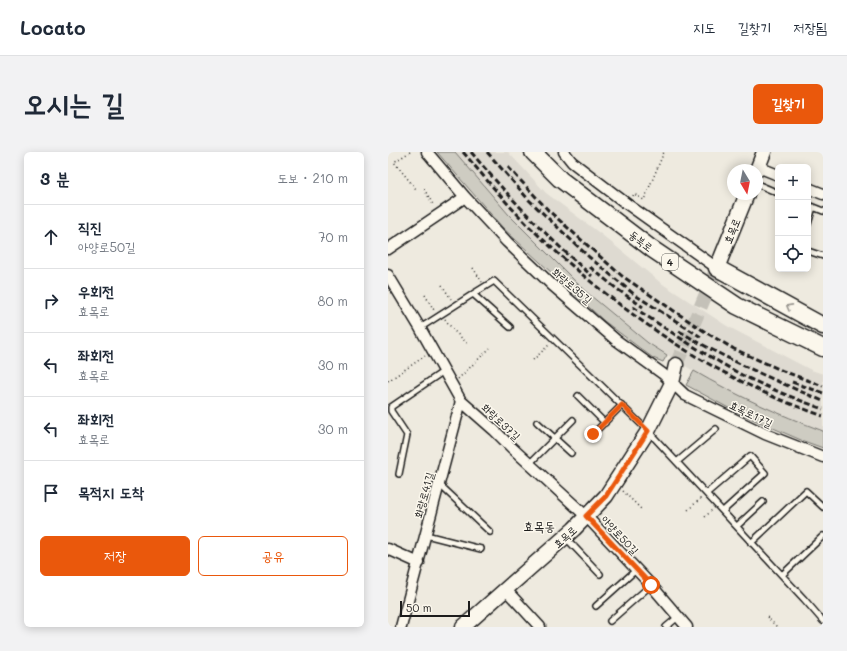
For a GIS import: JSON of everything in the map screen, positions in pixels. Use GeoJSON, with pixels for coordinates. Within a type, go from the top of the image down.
{"type":"FeatureCollection","features":[{"type":"Feature","properties":{"kind":"main road","name":"동북로"},"geometry":{"type":"LineString","coordinates":[[533,152],[560,179],[652,250],[737,306],[823,348]]}},
{"type":"Feature","properties":{"kind":"main road"},"geometry":{"type":"LineString","coordinates":[[717,268],[823,326]]}},
{"type":"Feature","properties":{"kind":"street","name":"화랑로35길"},"geometry":{"type":"LineString","coordinates":[[427,152],[465,197],[507,242],[552,285],[616,340],[672,383]]}},
{"type":"Feature","properties":{"kind":"street"},"geometry":{"type":"LineString","coordinates":[[564,152],[572,162],[627,204],[717,268]]}},
{"type":"Feature","properties":{"kind":"street"},"geometry":{"type":"LineString","coordinates":[[760,164],[764,152]]}},
{"type":"Feature","properties":{"kind":"street"},"geometry":{"type":"LineString","coordinates":[[763,170],[775,174]]}},
{"type":"Feature","properties":{"kind":"street"},"geometry":{"type":"LineString","coordinates":[[811,189],[823,194]]}},
{"type":"Feature","properties":{"kind":"street"},"geometry":{"type":"LineString","coordinates":[[388,249],[465,197]]}},
{"type":"Feature","properties":{"kind":"street","name":"효목로"},"geometry":{"type":"LineString","coordinates":[[717,268],[745,200]]}},
{"type":"Feature","properties":{"kind":"street","name":"화랑로37길"},"geometry":{"type":"LineString","coordinates":[[388,275],[461,401],[586,516]]}},
{"type":"Feature","properties":{"kind":"street","name":"효목로"},"geometry":{"type":"LineString","coordinates":[[463,627],[565,537],[606,496],[648,431],[672,383],[676,365]]}},
{"type":"Feature","properties":{"kind":"street","name":"효목로17길"},"geometry":{"type":"LineString","coordinates":[[672,383],[685,395],[765,434],[823,457]]}},
{"type":"Feature","properties":{"kind":"street","name":"화랑로41길"},"geometry":{"type":"LineString","coordinates":[[401,627],[461,401]]}},
{"type":"Feature","properties":{"kind":"street","name":"아양로50길"},"geometry":{"type":"LineString","coordinates":[[586,516],[688,627]]}},
{"type":"Feature","properties":{"kind":"street"},"geometry":{"type":"LineString","coordinates":[[388,549],[419,563]]}},
{"type":"Feature","properties":{"kind":"street"},"geometry":{"type":"LineString","coordinates":[[506,590],[540,627]]}},
{"type":"Feature","properties":{"kind":"lane"},"geometry":{"type":"LineString","coordinates":[[763,187],[775,192]]}},
{"type":"Feature","properties":{"kind":"lane"},"geometry":{"type":"LineString","coordinates":[[811,206],[823,211]]}},
{"type":"Feature","properties":{"kind":"lane"},"geometry":{"type":"LineString","coordinates":[[811,252],[823,256]]}},
{"type":"Feature","properties":{"kind":"lane"},"geometry":{"type":"LineString","coordinates":[[420,328],[494,281],[678,461],[823,621]]}},
{"type":"Feature","properties":{"kind":"lane"},"geometry":{"type":"LineString","coordinates":[[472,294],[510,327]]}},
{"type":"Feature","properties":{"kind":"lane"},"geometry":{"type":"LineString","coordinates":[[399,474],[408,435],[391,412],[391,407],[444,371]]}},
{"type":"Feature","properties":{"kind":"lane"},"geometry":{"type":"LineString","coordinates":[[578,396],[605,422]]}},
{"type":"Feature","properties":{"kind":"lane"},"geometry":{"type":"LineString","coordinates":[[593,434],[622,405]]}},
{"type":"Feature","properties":{"kind":"lane"},"geometry":{"type":"LineString","coordinates":[[530,464],[573,420]]}},
{"type":"Feature","properties":{"kind":"lane"},"geometry":{"type":"LineString","coordinates":[[537,422],[571,452]]}},
{"type":"Feature","properties":{"kind":"lane"},"geometry":{"type":"LineString","coordinates":[[678,461],[716,429]]}},
{"type":"Feature","properties":{"kind":"lane"},"geometry":{"type":"LineString","coordinates":[[707,493],[750,456],[765,472],[723,511]]}},
{"type":"Feature","properties":{"kind":"lane"},"geometry":{"type":"LineString","coordinates":[[439,484],[490,532]]}},
{"type":"Feature","properties":{"kind":"lane"},"geometry":{"type":"LineString","coordinates":[[751,543],[806,491],[823,507]]}},
{"type":"Feature","properties":{"kind":"lane"},"geometry":{"type":"LineString","coordinates":[[737,526],[763,502]]}},
{"type":"Feature","properties":{"kind":"lane"},"geometry":{"type":"LineString","coordinates":[[426,535],[481,549]]}},
{"type":"Feature","properties":{"kind":"lane"},"geometry":{"type":"LineString","coordinates":[[782,575],[823,536]]}},
{"type":"Feature","properties":{"kind":"lane"},"geometry":{"type":"LineString","coordinates":[[565,537],[600,574]]}},
{"type":"Feature","properties":{"kind":"lane","name":"아양로50길"},"geometry":{"type":"LineString","coordinates":[[596,606],[636,570]]}},
{"type":"Feature","properties":{"kind":"lane"},"geometry":{"type":"LineString","coordinates":[[610,622],[651,585]]}},
{"type":"Feature","properties":{"kind":"lane"},"geometry":{"type":"LineString","coordinates":[[666,627],[678,617]]}},
{"type":"Feature","properties":{"kind":"path"},"geometry":{"type":"LineString","coordinates":[[410,152],[394,162],[416,189]]}},
{"type":"Feature","properties":{"kind":"path"},"geometry":{"type":"LineString","coordinates":[[627,204],[634,194],[644,200],[664,152]]}},
{"type":"Feature","properties":{"kind":"path"},"geometry":{"type":"LineString","coordinates":[[424,189],[440,214]]}},
{"type":"Feature","properties":{"kind":"path"},"geometry":{"type":"LineString","coordinates":[[473,268],[485,286]]}},
{"type":"Feature","properties":{"kind":"path"},"geometry":{"type":"LineString","coordinates":[[442,285],[455,305]]}},
{"type":"Feature","properties":{"kind":"path"},"geometry":{"type":"LineString","coordinates":[[425,296],[453,330],[467,343]]}},
{"type":"Feature","properties":{"kind":"path"},"geometry":{"type":"LineString","coordinates":[[533,360],[555,339]]}},
{"type":"Feature","properties":{"kind":"path"},"geometry":{"type":"LineString","coordinates":[[451,383],[458,379],[490,348]]}},
{"type":"Feature","properties":{"kind":"path"},"geometry":{"type":"LineString","coordinates":[[388,381],[433,351]]}},
{"type":"Feature","properties":{"kind":"path"},"geometry":{"type":"LineString","coordinates":[[614,484],[641,509]]}},
{"type":"Feature","properties":{"kind":"path"},"geometry":{"type":"LineString","coordinates":[[688,510],[707,493]]}},
{"type":"Feature","properties":{"kind":"path"},"geometry":{"type":"LineString","coordinates":[[705,517],[718,505]]}},
{"type":"Feature","properties":{"kind":"path"},"geometry":{"type":"LineString","coordinates":[[768,617],[777,627]]}},
{"type":"Feature","properties":{"kind":"shaded area"},"geometry":{"type":"Polygon","coordinates":[[[437,152],[455,152],[509,215],[585,291],[648,343],[667,355],[663,362],[653,358],[604,321],[503,228],[437,152]]]}},
{"type":"Feature","properties":{"kind":"shaded area"},"geometry":{"type":"Polygon","coordinates":[[[455,152],[508,152],[546,193],[602,235],[661,283],[727,326],[811,370],[823,374],[823,431],[782,416],[743,398],[705,378],[648,343],[585,291],[509,215],[455,152]]]}},
{"type":"Feature","properties":{"kind":"shaded area"},"geometry":{"type":"Polygon","coordinates":[[[694,371],[757,404],[823,431],[823,448],[736,412],[686,385],[694,371]]]}},
{"type":"Feature","properties":{"kind":"tunnel"},"geometry":{"type":"LineString","coordinates":[[676,365],[717,268]]}},
{"type":"Feature","properties":{"kind":"railway"},"geometry":{"type":"LineString","coordinates":[[463,152],[507,203],[534,231],[586,278],[641,320],[700,359],[730,376],[776,398],[823,416]]}},
{"type":"Feature","properties":{"kind":"railway"},"geometry":{"type":"LineString","coordinates":[[471,152],[499,185],[529,216],[592,276]]}},
{"type":"Feature","properties":{"kind":"railway"},"geometry":{"type":"LineString","coordinates":[[487,152],[529,200],[589,257],[635,295],[701,337]]}},
{"type":"Feature","properties":{"kind":"railway"},"geometry":{"type":"LineString","coordinates":[[508,167],[549,211],[622,276],[707,333],[734,349],[783,371],[823,386]]}},
{"type":"Feature","properties":{"kind":"railway"},"geometry":{"type":"LineString","coordinates":[[590,267],[617,289],[643,307]]}},
{"type":"Feature","properties":{"kind":"railway"},"geometry":{"type":"LineString","coordinates":[[633,307],[700,351],[742,375],[823,409]]}},
{"type":"Feature","properties":{"kind":"railway"},"geometry":{"type":"LineString","coordinates":[[679,331],[732,360],[823,401]]}},
{"type":"Feature","properties":{"kind":"railway"},"geometry":{"type":"LineString","coordinates":[[792,382],[823,393]]}},
{"type":"Feature","properties":{"kind":"district","name":"효목동"},"geometry":{"type":"Point","coordinates":[539,526]}},
{"type":"Feature","properties":{"kind":"route"},"geometry":{"type":"LineString","coordinates":[[593,434],[622,405],[648,431],[606,496],[586,516],[651,585]]}}]}
